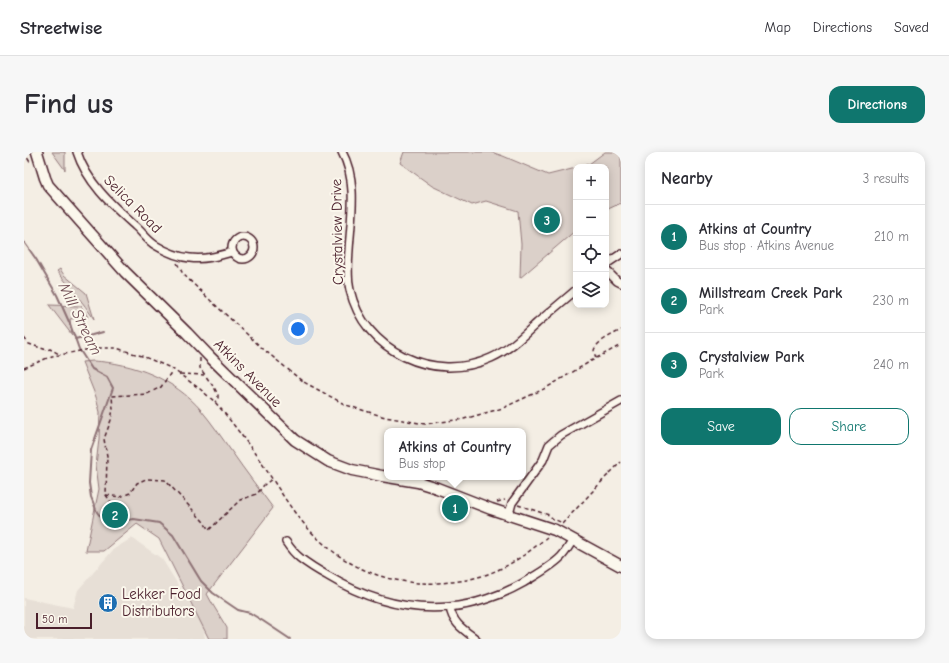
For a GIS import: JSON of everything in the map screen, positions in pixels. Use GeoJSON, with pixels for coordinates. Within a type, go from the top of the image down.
{"type":"FeatureCollection","features":[{"type":"Feature","properties":{"kind":"street","name":"Atkins Avenue"},"geometry":{"type":"LineString","coordinates":[[37,152],[48,185],[102,247],[210,357],[295,440],[328,461],[352,470],[384,476]]}},
{"type":"Feature","properties":{"kind":"street","name":"Selica Road"},"geometry":{"type":"LineString","coordinates":[[77,152],[89,177],[106,199],[155,245],[173,254],[189,258],[217,256],[232,252]]}},
{"type":"Feature","properties":{"kind":"street","name":"Crystalview Drive"},"geometry":{"type":"LineString","coordinates":[[342,152],[351,179],[352,201],[348,267],[350,290],[357,311],[367,327],[390,349],[406,358],[441,367],[461,367],[474,364],[491,358],[505,350],[573,293]]}},
{"type":"Feature","properties":{"kind":"street"},"geometry":{"type":"LineString","coordinates":[[609,262],[621,254]]}},
{"type":"Feature","properties":{"kind":"street"},"geometry":{"type":"LineString","coordinates":[[608,272],[621,283]]}},
{"type":"Feature","properties":{"kind":"street"},"geometry":{"type":"LineString","coordinates":[[509,514],[512,503],[543,460],[549,445],[561,435],[621,401]]}},
{"type":"Feature","properties":{"kind":"street","name":"Atkins Avenue"},"geometry":{"type":"LineString","coordinates":[[406,480],[418,482],[555,530],[621,566]]}},
{"type":"Feature","properties":{"kind":"street"},"geometry":{"type":"LineString","coordinates":[[286,542],[300,558],[327,576],[374,599],[397,605],[450,607],[497,596],[536,576],[561,557],[573,540]]}},
{"type":"Feature","properties":{"kind":"street"},"geometry":{"type":"LineString","coordinates":[[450,607],[451,614],[456,623],[476,639]]}},
{"type":"Feature","properties":{"kind":"path"},"geometry":{"type":"LineString","coordinates":[[173,254],[182,274],[262,348],[302,381],[346,405],[385,418],[425,424],[464,419],[503,408],[546,388],[621,345]]}},
{"type":"Feature","properties":{"kind":"path"},"geometry":{"type":"LineString","coordinates":[[596,358],[594,352],[595,348],[600,342],[621,330]]}},
{"type":"Feature","properties":{"kind":"path"},"geometry":{"type":"LineString","coordinates":[[24,338],[29,344],[46,350],[50,349],[59,355]]}},
{"type":"Feature","properties":{"kind":"path"},"geometry":{"type":"LineString","coordinates":[[24,368],[52,356],[96,348],[120,349],[171,368],[208,395],[221,409],[237,429],[294,511],[318,538],[332,551],[353,565],[375,575],[404,582],[424,583],[444,583],[472,579],[502,569],[521,557],[550,534]]}},
{"type":"Feature","properties":{"kind":"path"},"geometry":{"type":"LineString","coordinates":[[112,504],[106,495],[107,456],[104,440],[112,420],[112,396],[147,394],[160,387],[170,374],[171,368]]}},
{"type":"Feature","properties":{"kind":"path"},"geometry":{"type":"LineString","coordinates":[[179,374],[204,375]]}},
{"type":"Feature","properties":{"kind":"path"},"geometry":{"type":"LineString","coordinates":[[560,527],[621,462]]}},
{"type":"Feature","properties":{"kind":"path"},"geometry":{"type":"LineString","coordinates":[[106,495],[120,498],[130,493],[137,483],[146,479],[165,480],[203,521],[209,530],[240,500],[257,494],[264,484],[272,478]]}},
{"type":"Feature","properties":{"kind":"path"},"geometry":{"type":"LineString","coordinates":[[516,505],[549,515],[553,519],[563,523]]}},
{"type":"Feature","properties":{"kind":"shaded area"},"geometry":{"type":"Polygon","coordinates":[[[52,152],[65,152],[65,170],[52,152]]]}},
{"type":"Feature","properties":{"kind":"shaded area"},"geometry":{"type":"Polygon","coordinates":[[[404,152],[491,152],[548,175],[573,169],[573,233],[520,278],[521,244],[518,211],[486,201],[472,205],[432,186],[400,163],[404,152]]]}},
{"type":"Feature","properties":{"kind":"shaded area"},"geometry":{"type":"Polygon","coordinates":[[[605,152],[621,152],[621,203],[609,209],[609,164],[589,164],[605,152]]]}},
{"type":"Feature","properties":{"kind":"shaded area"},"geometry":{"type":"Polygon","coordinates":[[[60,269],[64,275],[86,293],[94,319],[57,271],[60,269]]]}},
{"type":"Feature","properties":{"kind":"shaded area"},"geometry":{"type":"Polygon","coordinates":[[[49,305],[81,306],[88,317],[70,319],[72,335],[49,305]]]}},
{"type":"Feature","properties":{"kind":"shaded area"},"geometry":{"type":"Polygon","coordinates":[[[82,362],[108,362],[138,369],[166,381],[190,399],[209,420],[273,508],[207,594],[227,628],[227,639],[209,639],[159,539],[137,524],[104,551],[86,551],[99,489],[96,465],[100,412],[96,397],[82,362]]]}},
{"type":"Feature","properties":{"kind":"shaded area"},"geometry":{"type":"Polygon","coordinates":[[[132,538],[162,559],[203,625],[205,639],[24,639],[24,598],[73,608],[78,590],[114,549],[132,538]]]}},
{"type":"Feature","properties":{"kind":"waterway","name":"Mill Stream"},"geometry":{"type":"LineString","coordinates":[[24,242],[36,259],[57,295],[79,349],[92,369],[107,377],[113,388],[91,450],[89,483],[91,497],[97,512],[103,520],[114,522],[134,519],[159,523],[173,535],[201,581],[213,593],[238,610],[250,613],[290,639]]}},
{"type":"Feature","properties":{"kind":"waterway"},"geometry":{"type":"LineString","coordinates":[[75,339],[103,332]]}},
{"type":"Feature","properties":{"kind":"place","name":"Crystalview Park"},"geometry":{"type":"Point","coordinates":[547,220]}},
{"type":"Feature","properties":{"kind":"place","name":"Atkins at Country"},"geometry":{"type":"Point","coordinates":[455,508]}},
{"type":"Feature","properties":{"kind":"place","name":"Millstream Creek Park"},"geometry":{"type":"Point","coordinates":[115,515]}},
{"type":"Feature","properties":{"kind":"place","name":"Lekker Food Distributors"},"geometry":{"type":"Point","coordinates":[108,603]}}]}
